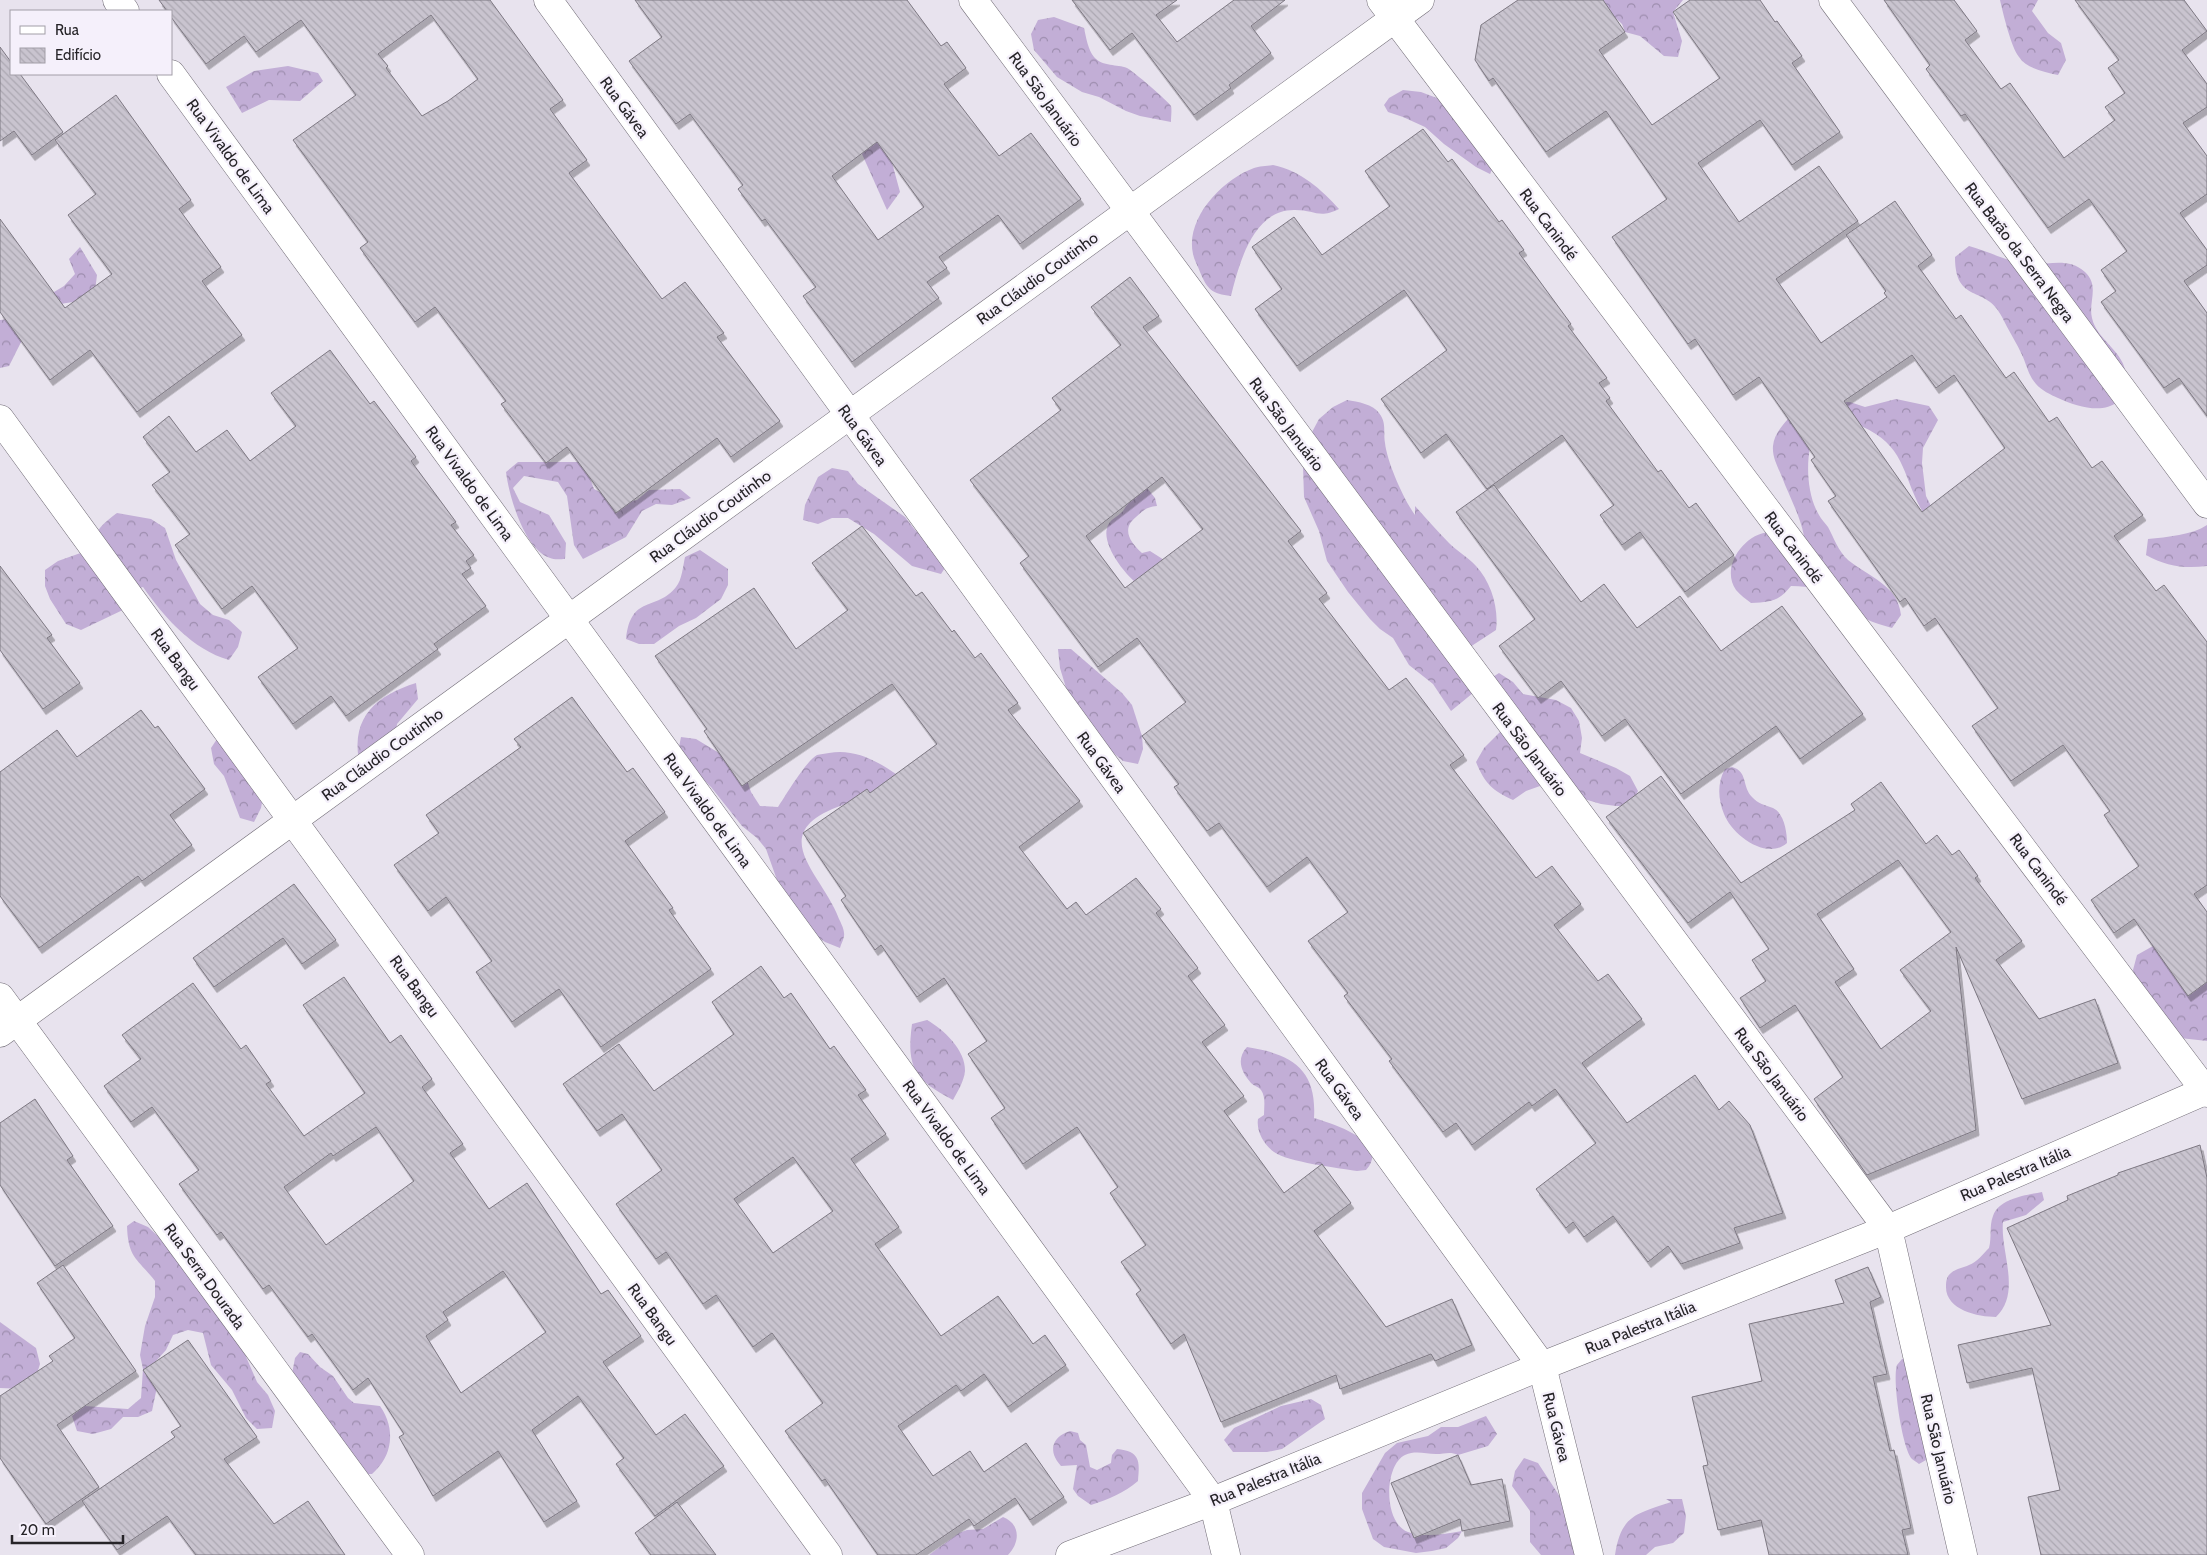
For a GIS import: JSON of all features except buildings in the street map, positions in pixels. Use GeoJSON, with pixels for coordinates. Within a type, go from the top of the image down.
{"type":"FeatureCollection","features":[{"type":"Feature","properties":{"kind":"street","name":"Rua Gávea"},"geometry":{"type":"LineString","coordinates":[[548,0],[1542,1366],[1589,1555]]}},
{"type":"Feature","properties":{"kind":"street","name":"Rua São Januário"},"geometry":{"type":"LineString","coordinates":[[973,0],[1129,212],[1888,1228],[1963,1555]]}},
{"type":"Feature","properties":{"kind":"street","name":"Rua Cláudio Coutinho"},"geometry":{"type":"LineString","coordinates":[[9,1026],[1129,212],[1387,9],[1420,0]]}},
{"type":"Feature","properties":{"kind":"street","name":"Rua Barão da Serra Negra"},"geometry":{"type":"LineString","coordinates":[[1833,0],[2207,504]]}},
{"type":"Feature","properties":{"kind":"street","name":"Rua Canindé"},"geometry":{"type":"LineString","coordinates":[[1387,9],[2207,1092]]}},
{"type":"Feature","properties":{"kind":"street","name":"Rua Vivaldo de Lima"},"geometry":{"type":"LineString","coordinates":[[172,75],[1213,1501],[1226,1555]]}},
{"type":"Feature","properties":{"kind":"street","name":"Rua Bangu"},"geometry":{"type":"LineString","coordinates":[[0,419],[294,819],[828,1555]]}},
{"type":"Feature","properties":{"kind":"street","name":"Rua Serra Dourada"},"geometry":{"type":"LineString","coordinates":[[0,997],[9,1026],[410,1555]]}},
{"type":"Feature","properties":{"kind":"street","name":"Rua Palestra Itália"},"geometry":{"type":"LineString","coordinates":[[1070,1555],[1213,1501],[1542,1366],[1888,1228],[2207,1092]]}},
{"type":"Feature","properties":{"kind":"green space"},"geometry":{"type":"Polygon","coordinates":[[[1597,0],[1683,0],[1673,12],[1682,41],[1678,57],[1664,56],[1640,36],[1625,32],[1622,24],[1597,0]]]}},
{"type":"Feature","properties":{"kind":"green space"},"geometry":{"type":"Polygon","coordinates":[[[2000,0],[2038,0],[2032,11],[2048,33],[2061,43],[2066,60],[2058,75],[2031,67],[2022,61],[2010,38],[2000,0]]]}},
{"type":"Feature","properties":{"kind":"green space"},"geometry":{"type":"Polygon","coordinates":[[[1054,17],[1084,28],[1087,43],[1094,57],[1106,64],[1127,68],[1158,93],[1171,106],[1171,122],[1140,116],[1126,111],[1099,97],[1082,92],[1057,77],[1034,50],[1031,34],[1038,20],[1054,17]]]}},
{"type":"Feature","properties":{"kind":"green space"},"geometry":{"type":"Polygon","coordinates":[[[288,66],[318,73],[323,81],[300,101],[269,100],[242,113],[226,87],[254,71],[288,66]]]}},
{"type":"Feature","properties":{"kind":"green space"},"geometry":{"type":"Polygon","coordinates":[[[1403,90],[1421,92],[1442,100],[1494,165],[1490,174],[1476,167],[1444,144],[1425,127],[1388,112],[1384,105],[1389,98],[1403,90]]]}},
{"type":"Feature","properties":{"kind":"green space"},"geometry":{"type":"Polygon","coordinates":[[[867,120],[891,159],[900,192],[887,210],[862,154],[860,134],[867,120]]]}},
{"type":"Feature","properties":{"kind":"green space"},"geometry":{"type":"Polygon","coordinates":[[[1273,165],[1293,172],[1310,182],[1339,209],[1322,214],[1295,210],[1281,212],[1268,219],[1258,228],[1250,241],[1238,269],[1231,296],[1219,294],[1211,290],[1205,283],[1195,261],[1192,240],[1195,227],[1209,202],[1230,181],[1254,168],[1273,165]]]}},
{"type":"Feature","properties":{"kind":"green space"},"geometry":{"type":"Polygon","coordinates":[[[1969,246],[2017,262],[2034,264],[2067,263],[2085,272],[2093,288],[2091,312],[2095,326],[2121,360],[2124,367],[2126,376],[2124,390],[2120,399],[2112,405],[2092,408],[2069,403],[2049,394],[2038,386],[2028,371],[2018,347],[1995,307],[1988,300],[1972,293],[1960,282],[1956,272],[1955,257],[1969,246]]]}},
{"type":"Feature","properties":{"kind":"green space"},"geometry":{"type":"Polygon","coordinates":[[[80,247],[97,275],[95,291],[84,302],[55,306],[44,312],[28,329],[9,366],[0,368],[0,320],[9,319],[64,286],[75,274],[69,259],[80,247]]]}},
{"type":"Feature","properties":{"kind":"green space"},"geometry":{"type":"Polygon","coordinates":[[[1896,399],[1929,406],[1938,420],[1923,448],[1922,463],[1926,496],[1945,534],[1921,509],[1894,451],[1886,442],[1861,426],[1810,448],[1808,464],[1812,500],[1836,544],[1848,560],[1888,589],[1899,605],[1901,615],[1892,628],[1866,619],[1824,592],[1805,587],[1791,586],[1774,600],[1751,603],[1736,590],[1732,581],[1733,562],[1743,545],[1760,534],[1769,532],[1804,536],[1797,513],[1773,454],[1775,438],[1780,428],[1788,419],[1787,414],[1834,403],[1850,402],[1865,407],[1896,399]]]}},
{"type":"Feature","properties":{"kind":"green space"},"geometry":{"type":"Polygon","coordinates":[[[1347,400],[1369,405],[1379,413],[1384,424],[1386,451],[1389,460],[1397,481],[1415,515],[1415,506],[1449,543],[1476,566],[1490,587],[1495,604],[1496,630],[1470,647],[1473,693],[1451,711],[1433,684],[1409,665],[1393,638],[1370,619],[1348,592],[1327,561],[1319,531],[1304,497],[1303,466],[1311,434],[1319,419],[1333,407],[1347,400]]]}},
{"type":"Feature","properties":{"kind":"green space"},"geometry":{"type":"Polygon","coordinates":[[[518,462],[578,462],[588,473],[594,489],[621,503],[637,500],[649,490],[680,489],[691,498],[672,505],[656,504],[642,511],[626,537],[583,559],[574,545],[567,496],[558,482],[524,476],[513,488],[520,502],[549,515],[566,543],[565,559],[552,559],[541,553],[533,544],[525,533],[514,507],[506,472],[518,462]]]}},
{"type":"Feature","properties":{"kind":"green space"},"geometry":{"type":"Polygon","coordinates":[[[832,468],[848,471],[858,484],[905,517],[915,530],[950,560],[941,574],[912,566],[874,534],[848,518],[832,518],[818,524],[803,520],[805,505],[818,477],[832,468]]]}},
{"type":"Feature","properties":{"kind":"green space"},"geometry":{"type":"Polygon","coordinates":[[[1144,484],[1155,498],[1157,506],[1145,509],[1131,522],[1128,531],[1129,535],[1142,553],[1150,551],[1172,565],[1140,586],[1116,560],[1106,535],[1110,522],[1123,511],[1144,484]]]}},
{"type":"Feature","properties":{"kind":"green space"},"geometry":{"type":"Polygon","coordinates":[[[117,513],[151,519],[165,528],[176,560],[200,604],[213,615],[229,620],[242,632],[238,647],[229,660],[203,649],[180,631],[160,610],[143,587],[129,592],[127,608],[81,630],[66,624],[50,599],[45,586],[45,570],[58,561],[89,550],[93,538],[99,529],[117,513]]]}},
{"type":"Feature","properties":{"kind":"green space"},"geometry":{"type":"Polygon","coordinates":[[[2207,525],[2207,566],[2175,566],[2146,555],[2148,539],[2187,533],[2207,525]]]}},
{"type":"Feature","properties":{"kind":"green space"},"geometry":{"type":"Polygon","coordinates":[[[700,550],[728,569],[728,585],[721,599],[696,618],[679,626],[654,644],[639,644],[626,639],[633,615],[639,609],[668,595],[680,581],[685,557],[700,550]]]}},
{"type":"Feature","properties":{"kind":"green space"},"geometry":{"type":"Polygon","coordinates":[[[1058,649],[1071,649],[1122,693],[1132,705],[1142,736],[1143,749],[1138,764],[1123,761],[1111,751],[1070,701],[1060,668],[1058,649]]]}},
{"type":"Feature","properties":{"kind":"green space"},"geometry":{"type":"Polygon","coordinates":[[[1499,673],[1513,682],[1523,694],[1556,700],[1571,708],[1579,721],[1582,738],[1580,753],[1630,776],[1638,791],[1631,806],[1601,804],[1540,786],[1526,791],[1513,800],[1490,786],[1476,762],[1484,748],[1506,726],[1485,682],[1499,673]]]}},
{"type":"Feature","properties":{"kind":"green space"},"geometry":{"type":"Polygon","coordinates":[[[416,683],[418,699],[397,724],[395,740],[359,760],[359,731],[370,709],[390,694],[416,683]]]}},
{"type":"Feature","properties":{"kind":"green space"},"geometry":{"type":"Polygon","coordinates":[[[219,736],[264,792],[261,808],[254,822],[240,818],[224,776],[214,764],[211,748],[219,736]]]}},
{"type":"Feature","properties":{"kind":"green space"},"geometry":{"type":"Polygon","coordinates":[[[681,737],[696,739],[724,756],[746,777],[751,792],[760,806],[778,807],[812,758],[829,753],[841,752],[864,756],[885,767],[915,788],[870,797],[843,805],[819,816],[806,828],[802,841],[804,855],[831,902],[844,930],[840,948],[825,942],[813,934],[777,880],[766,849],[757,838],[742,826],[711,787],[698,774],[679,747],[681,737]]]}},
{"type":"Feature","properties":{"kind":"green space"},"geometry":{"type":"Polygon","coordinates":[[[1732,767],[1737,769],[1743,776],[1747,789],[1754,799],[1777,810],[1780,814],[1785,828],[1787,843],[1779,848],[1760,847],[1742,837],[1728,822],[1720,803],[1719,791],[1722,774],[1725,769],[1732,767]]]}},
{"type":"Feature","properties":{"kind":"green space"},"geometry":{"type":"Polygon","coordinates":[[[2153,946],[2192,979],[2207,983],[2207,1041],[2171,1037],[2137,986],[2133,970],[2137,955],[2153,946]]]}},
{"type":"Feature","properties":{"kind":"green space"},"geometry":{"type":"Polygon","coordinates":[[[927,1020],[952,1041],[962,1055],[965,1071],[953,1100],[922,1079],[912,1062],[910,1039],[912,1024],[927,1020]]]}},
{"type":"Feature","properties":{"kind":"green space"},"geometry":{"type":"Polygon","coordinates":[[[1247,1047],[1277,1054],[1298,1067],[1306,1076],[1311,1087],[1314,1101],[1314,1118],[1346,1130],[1366,1143],[1371,1151],[1372,1160],[1366,1170],[1357,1171],[1301,1162],[1281,1156],[1270,1149],[1264,1142],[1258,1128],[1258,1119],[1264,1115],[1263,1093],[1252,1084],[1242,1070],[1242,1056],[1247,1047]]]}},
{"type":"Feature","properties":{"kind":"green space"},"geometry":{"type":"Polygon","coordinates":[[[2042,1192],[2044,1200],[2026,1215],[2003,1222],[2009,1284],[2008,1296],[2004,1307],[1996,1317],[1972,1314],[1957,1306],[1947,1294],[1946,1284],[1948,1277],[1955,1270],[1975,1262],[1989,1248],[1992,1220],[1996,1210],[2014,1198],[2042,1192]]]}},
{"type":"Feature","properties":{"kind":"green space"},"geometry":{"type":"Polygon","coordinates":[[[134,1221],[148,1227],[172,1251],[180,1266],[237,1336],[257,1382],[268,1395],[275,1411],[272,1428],[257,1429],[246,1418],[232,1390],[211,1365],[203,1333],[188,1330],[173,1335],[166,1350],[156,1361],[158,1382],[152,1411],[138,1417],[123,1417],[111,1429],[93,1434],[77,1431],[72,1416],[84,1406],[128,1409],[141,1398],[143,1369],[140,1355],[145,1326],[155,1297],[155,1281],[138,1262],[129,1245],[127,1226],[134,1221]]]}},
{"type":"Feature","properties":{"kind":"green space"},"geometry":{"type":"Polygon","coordinates":[[[0,1322],[36,1348],[40,1364],[35,1380],[23,1389],[0,1388],[0,1322]]]}},
{"type":"Feature","properties":{"kind":"green space"},"geometry":{"type":"Polygon","coordinates":[[[300,1352],[308,1354],[320,1367],[333,1376],[348,1398],[354,1403],[380,1406],[388,1424],[390,1442],[384,1459],[372,1474],[365,1474],[292,1374],[295,1358],[300,1352]]]}},
{"type":"Feature","properties":{"kind":"green space"},"geometry":{"type":"Polygon","coordinates":[[[1911,1358],[1931,1365],[1936,1371],[1926,1460],[1919,1464],[1912,1459],[1908,1452],[1897,1398],[1897,1365],[1902,1359],[1911,1358]]]}},
{"type":"Feature","properties":{"kind":"green space"},"geometry":{"type":"Polygon","coordinates":[[[1311,1399],[1321,1405],[1325,1419],[1282,1449],[1267,1452],[1233,1452],[1224,1440],[1234,1428],[1281,1406],[1311,1399]]]}},
{"type":"Feature","properties":{"kind":"green space"},"geometry":{"type":"Polygon","coordinates":[[[1486,1416],[1497,1434],[1488,1446],[1458,1455],[1417,1452],[1405,1455],[1398,1461],[1390,1481],[1389,1494],[1391,1506],[1394,1518],[1400,1527],[1408,1532],[1421,1535],[1462,1531],[1458,1538],[1446,1548],[1416,1553],[1384,1547],[1373,1539],[1362,1509],[1362,1493],[1385,1453],[1397,1443],[1428,1436],[1441,1427],[1458,1427],[1486,1416]]]}},
{"type":"Feature","properties":{"kind":"green space"},"geometry":{"type":"Polygon","coordinates":[[[1070,1431],[1078,1433],[1080,1440],[1086,1445],[1090,1467],[1097,1470],[1111,1463],[1112,1455],[1117,1449],[1130,1452],[1137,1458],[1139,1468],[1138,1481],[1116,1495],[1091,1505],[1078,1496],[1073,1489],[1077,1465],[1061,1466],[1053,1450],[1055,1441],[1070,1431]]]}},
{"type":"Feature","properties":{"kind":"green space"},"geometry":{"type":"Polygon","coordinates":[[[1524,1458],[1538,1463],[1566,1506],[1576,1555],[1541,1555],[1530,1542],[1530,1511],[1512,1486],[1515,1471],[1524,1458]]]}},
{"type":"Feature","properties":{"kind":"green space"},"geometry":{"type":"Polygon","coordinates":[[[1666,1499],[1682,1499],[1686,1516],[1684,1533],[1673,1543],[1655,1547],[1646,1555],[1615,1555],[1621,1532],[1626,1524],[1639,1513],[1671,1502],[1666,1499]]]}},
{"type":"Feature","properties":{"kind":"green space"},"geometry":{"type":"Polygon","coordinates":[[[1003,1517],[1013,1524],[1017,1534],[1015,1545],[1008,1555],[929,1555],[959,1533],[967,1530],[983,1529],[1003,1517]]]}}]}
